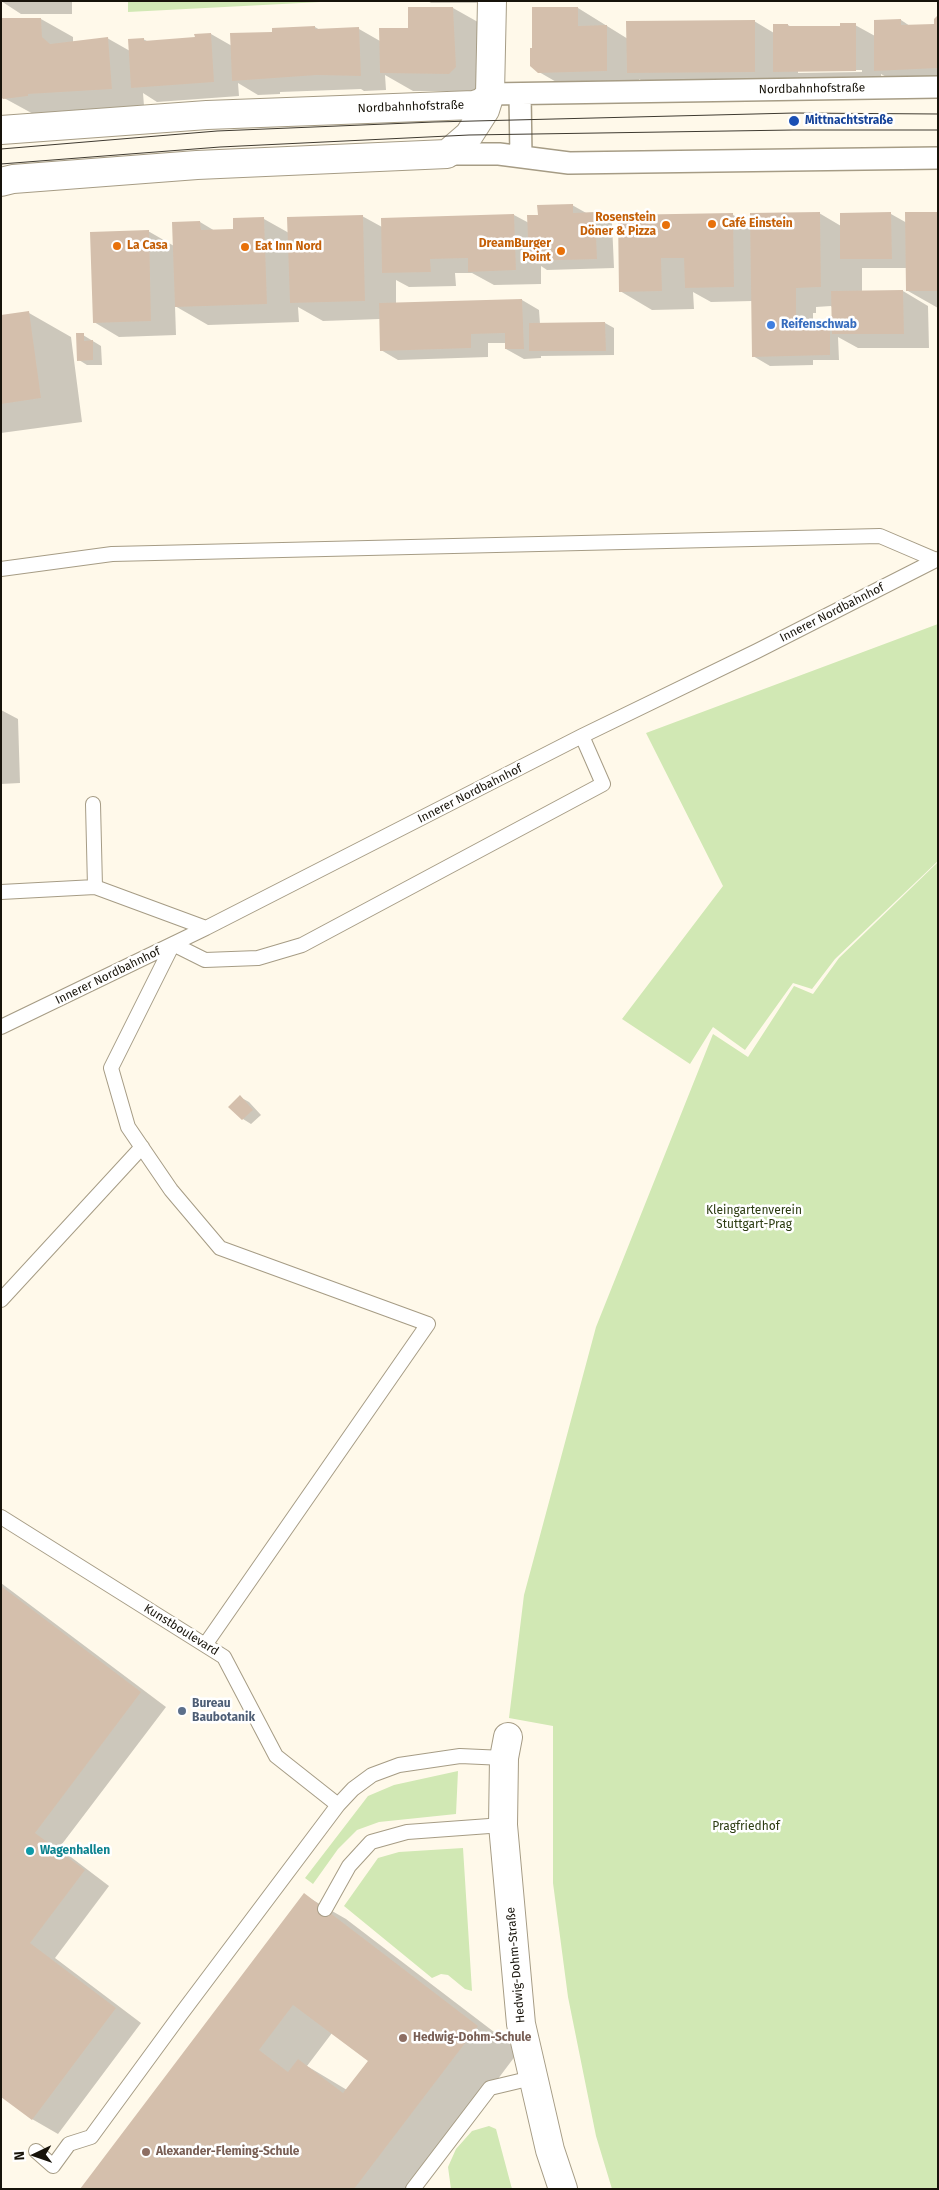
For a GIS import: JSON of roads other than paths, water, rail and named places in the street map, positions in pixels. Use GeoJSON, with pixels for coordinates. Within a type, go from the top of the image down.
{"type":"FeatureCollection","features":[{"type":"Feature","properties":{"kind":"street"},"geometry":{"type":"LineString","coordinates":[[446,154],[469,135],[485,110],[490,94],[492,1]]}},
{"type":"Feature","properties":{"kind":"street","name":"Nordbahnhofstraße"},"geometry":{"type":"LineString","coordinates":[[1,130],[208,115],[474,105],[483,102],[490,94],[938,87]]}},
{"type":"Feature","properties":{"kind":"street"},"geometry":{"type":"LineString","coordinates":[[520,94],[521,157]]}},
{"type":"Feature","properties":{"kind":"street"},"geometry":{"type":"LineString","coordinates":[[1,182],[13,179],[197,165],[446,154],[499,154],[569,163],[938,158]]}},
{"type":"Feature","properties":{"kind":"street","name":"Hedwig-Dohm-Straße"},"geometry":{"type":"LineString","coordinates":[[506,1748],[502,1824],[521,2024],[550,2150],[563,2189]]}},
{"type":"Feature","properties":{"kind":"lane"},"geometry":{"type":"LineString","coordinates":[[1,569],[112,554],[880,536],[937,560]]}},
{"type":"Feature","properties":{"kind":"lane","name":"Innerer Nordbahnhof"},"geometry":{"type":"LineString","coordinates":[[1,1027],[206,928],[582,736],[757,651],[937,560]]}},
{"type":"Feature","properties":{"kind":"lane"},"geometry":{"type":"LineString","coordinates":[[205,1646],[428,1324],[220,1248],[171,1190],[128,1127],[111,1068],[173,944],[205,960],[258,958],[302,946],[603,784],[582,736]]}},
{"type":"Feature","properties":{"kind":"lane"},"geometry":{"type":"LineString","coordinates":[[93,804],[94,887]]}},
{"type":"Feature","properties":{"kind":"lane"},"geometry":{"type":"LineString","coordinates":[[1,892],[94,887],[206,928]]}},
{"type":"Feature","properties":{"kind":"lane"},"geometry":{"type":"LineString","coordinates":[[1,1300],[142,1147]]}},
{"type":"Feature","properties":{"kind":"lane","name":"Kunstboulevard"},"geometry":{"type":"LineString","coordinates":[[1,1517],[224,1657],[276,1756],[338,1805]]}},
{"type":"Feature","properties":{"kind":"lane"},"geometry":{"type":"LineString","coordinates":[[36,2151],[53,2166],[69,2144],[91,2137],[338,1805],[353,1789],[372,1775],[399,1765],[506,1748]]}},
{"type":"Feature","properties":{"kind":"lane"},"geometry":{"type":"LineString","coordinates":[[325,1909],[349,1866],[370,1842],[407,1832],[502,1824]]}},
{"type":"Feature","properties":{"kind":"lane"},"geometry":{"type":"LineString","coordinates":[[413,2189],[490,2088],[532,2078]]}},
{"type":"Feature","properties":{"kind":"tram line"},"geometry":{"type":"LineString","coordinates":[[1,149],[217,131],[434,122],[794,113],[938,114]]}},
{"type":"Feature","properties":{"kind":"tram line"},"geometry":{"type":"LineString","coordinates":[[1,164],[220,147],[469,135],[793,130],[938,130]]}},
{"type":"Feature","properties":{"kind":"place","name":"Mittnachtstraße"},"geometry":{"type":"Point","coordinates":[794,121]}},
{"type":"Feature","properties":{"kind":"place","name":"Café Einstein"},"geometry":{"type":"Point","coordinates":[712,224]}},
{"type":"Feature","properties":{"kind":"place","name":"Rosenstein Döner & Pizza"},"geometry":{"type":"Point","coordinates":[666,225]}},
{"type":"Feature","properties":{"kind":"place","name":"La Casa"},"geometry":{"type":"Point","coordinates":[117,246]}},
{"type":"Feature","properties":{"kind":"place","name":"Eat Inn Nord"},"geometry":{"type":"Point","coordinates":[245,247]}},
{"type":"Feature","properties":{"kind":"place","name":"DreamBurger Point"},"geometry":{"type":"Point","coordinates":[561,251]}},
{"type":"Feature","properties":{"kind":"place","name":"Reifenschwab"},"geometry":{"type":"Point","coordinates":[771,325]}},
{"type":"Feature","properties":{"kind":"place","name":"Bureau Baubotanik"},"geometry":{"type":"Point","coordinates":[182,1711]}},
{"type":"Feature","properties":{"kind":"place","name":"Wagenhallen"},"geometry":{"type":"Point","coordinates":[30,1851]}},
{"type":"Feature","properties":{"kind":"place","name":"Hedwig-Dohm-Schule"},"geometry":{"type":"Point","coordinates":[403,2038]}},
{"type":"Feature","properties":{"kind":"place","name":"Alexander-Fleming-Schule"},"geometry":{"type":"Point","coordinates":[146,2152]}},
{"type":"Feature","properties":{"kind":"park label","name":"Kleingartenverein Stuttgart-Prag"},"geometry":{"type":"Point","coordinates":[754,1218]}},
{"type":"Feature","properties":{"kind":"park label","name":"Pragfriedhof"},"geometry":{"type":"Point","coordinates":[746,1827]}}]}
